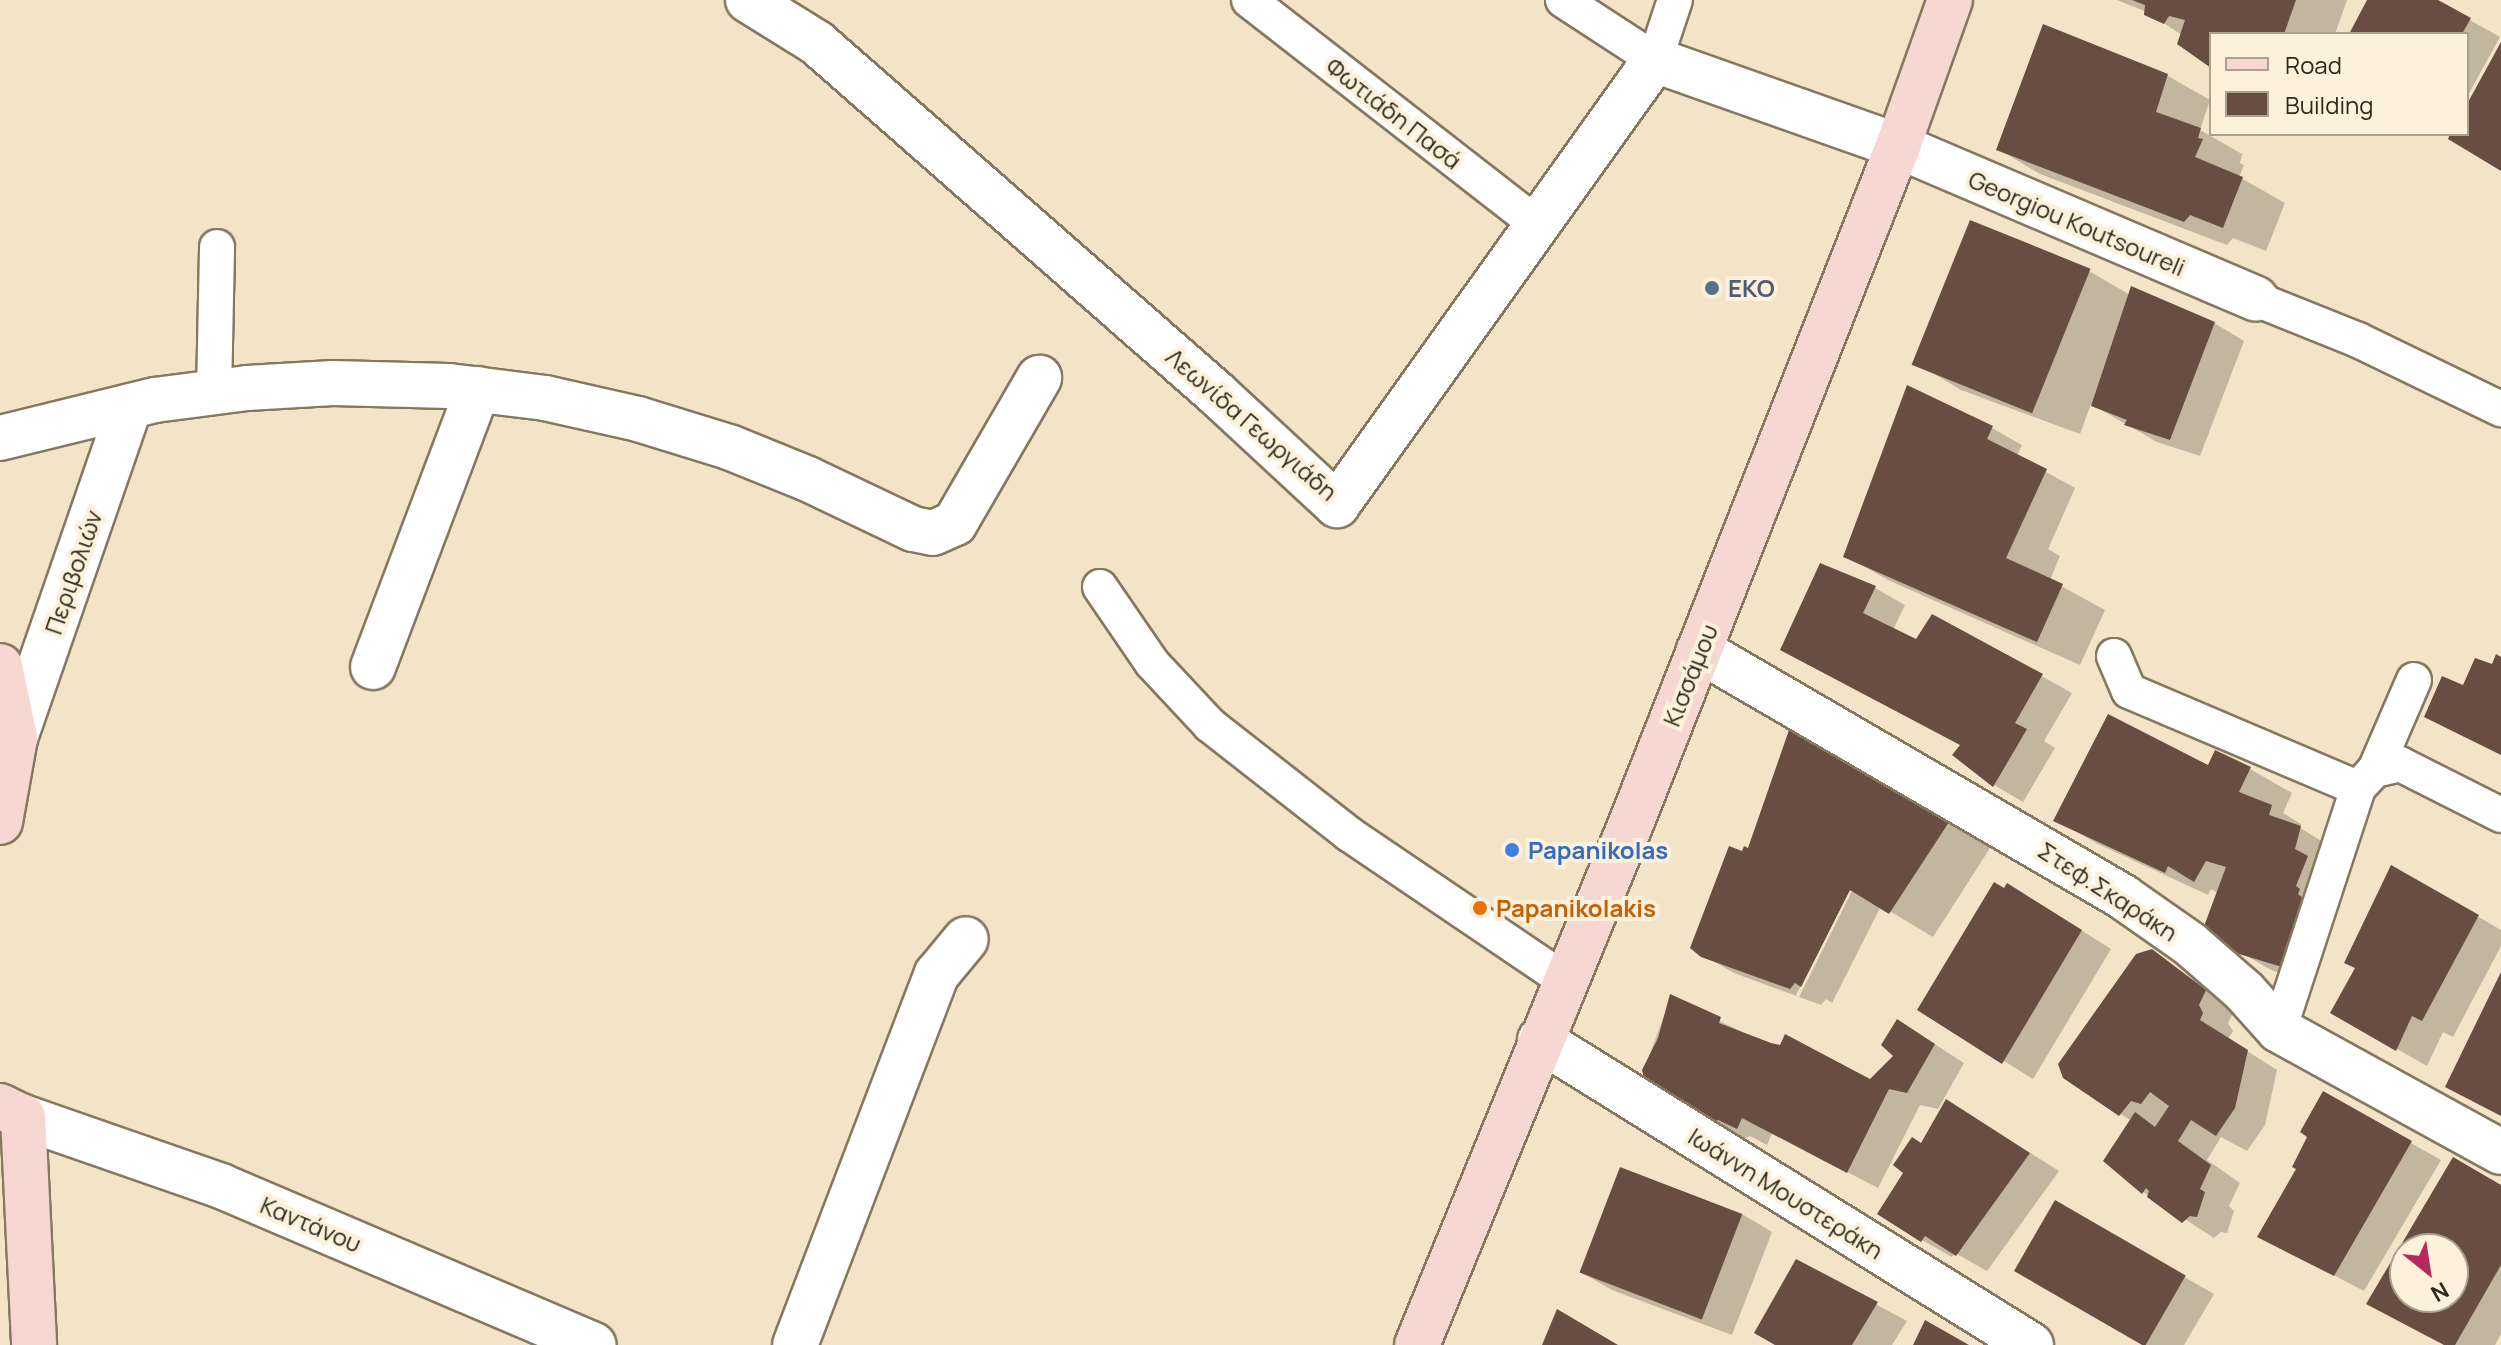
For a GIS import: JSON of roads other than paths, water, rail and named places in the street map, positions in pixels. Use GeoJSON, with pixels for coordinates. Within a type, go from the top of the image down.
{"type":"FeatureCollection","features":[{"type":"Feature","properties":{"kind":"main road","name":"Κισσάμου"},"geometry":{"type":"LineString","coordinates":[[1417,1345],[1699,650],[1898,146],[1950,0]]}},
{"type":"Feature","properties":{"kind":"main road"},"geometry":{"type":"LineString","coordinates":[[0,666],[15,738],[0,822]]}},
{"type":"Feature","properties":{"kind":"main road"},"geometry":{"type":"LineString","coordinates":[[11,1112],[34,1345]]}},
{"type":"Feature","properties":{"kind":"street","name":"Λεωνίδα Γεωργιάδη"},"geometry":{"type":"LineString","coordinates":[[764,10],[817,43],[1216,393],[1337,505],[1655,60]]}},
{"type":"Feature","properties":{"kind":"street"},"geometry":{"type":"LineString","coordinates":[[1655,60],[1898,146]]}},
{"type":"Feature","properties":{"kind":"street","name":"Georgiou Koutsoureli"},"geometry":{"type":"LineString","coordinates":[[1898,146],[2256,299]]}},
{"type":"Feature","properties":{"kind":"street"},"geometry":{"type":"LineString","coordinates":[[0,438],[130,406],[214,393],[333,383],[478,389],[545,398],[622,416],[729,447],[808,479],[913,529],[933,533],[955,523],[1039,378]]}},
{"type":"Feature","properties":{"kind":"street"},"geometry":{"type":"LineString","coordinates":[[373,667],[478,389]]}},
{"type":"Feature","properties":{"kind":"street","name":"Περιβολιών"},"geometry":{"type":"LineString","coordinates":[[15,738],[130,406]]}},
{"type":"Feature","properties":{"kind":"street","name":"Στεφ.Σκαράκη"},"geometry":{"type":"LineString","coordinates":[[1699,650],[2123,897],[2190,944],[2244,991],[2279,1030],[2501,1152]]}},
{"type":"Feature","properties":{"kind":"street"},"geometry":{"type":"LineString","coordinates":[[795,1345],[937,974],[966,939]]}},
{"type":"Feature","properties":{"kind":"street","name":"Ιωάννη Μουστεράκη"},"geometry":{"type":"LineString","coordinates":[[1540,1040],[2031,1345]]}},
{"type":"Feature","properties":{"kind":"street","name":"Καντάνου"},"geometry":{"type":"LineString","coordinates":[[11,1112],[221,1186],[594,1345]]}},
{"type":"Feature","properties":{"kind":"lane","name":"Φωτιάδη Πασά"},"geometry":{"type":"LineString","coordinates":[[1249,0],[1538,225]]}},
{"type":"Feature","properties":{"kind":"lane"},"geometry":{"type":"LineString","coordinates":[[1563,0],[1655,60]]}},
{"type":"Feature","properties":{"kind":"lane","name":"Λεωνίδα Γεωργιάδη"},"geometry":{"type":"LineString","coordinates":[[1655,60],[1675,0]]}},
{"type":"Feature","properties":{"kind":"lane"},"geometry":{"type":"LineString","coordinates":[[214,393],[217,247]]}},
{"type":"Feature","properties":{"kind":"lane"},"geometry":{"type":"LineString","coordinates":[[2256,299],[2358,340],[2501,409]]}},
{"type":"Feature","properties":{"kind":"lane"},"geometry":{"type":"LineString","coordinates":[[1100,587],[1152,663],[1210,725],[1349,834],[1565,980]]}},
{"type":"Feature","properties":{"kind":"lane"},"geometry":{"type":"LineString","coordinates":[[2114,656],[2129,691],[2367,779],[2400,764],[2501,815]]}},
{"type":"Feature","properties":{"kind":"lane"},"geometry":{"type":"LineString","coordinates":[[2279,1030],[2367,779],[2414,680]]}},
{"type":"Feature","properties":{"kind":"place","name":"EKO"},"geometry":{"type":"Point","coordinates":[1712,288]}},
{"type":"Feature","properties":{"kind":"place","name":"Papanikolas"},"geometry":{"type":"Point","coordinates":[1512,850]}},
{"type":"Feature","properties":{"kind":"place","name":"Papanikolakis"},"geometry":{"type":"Point","coordinates":[1480,908]}}]}
